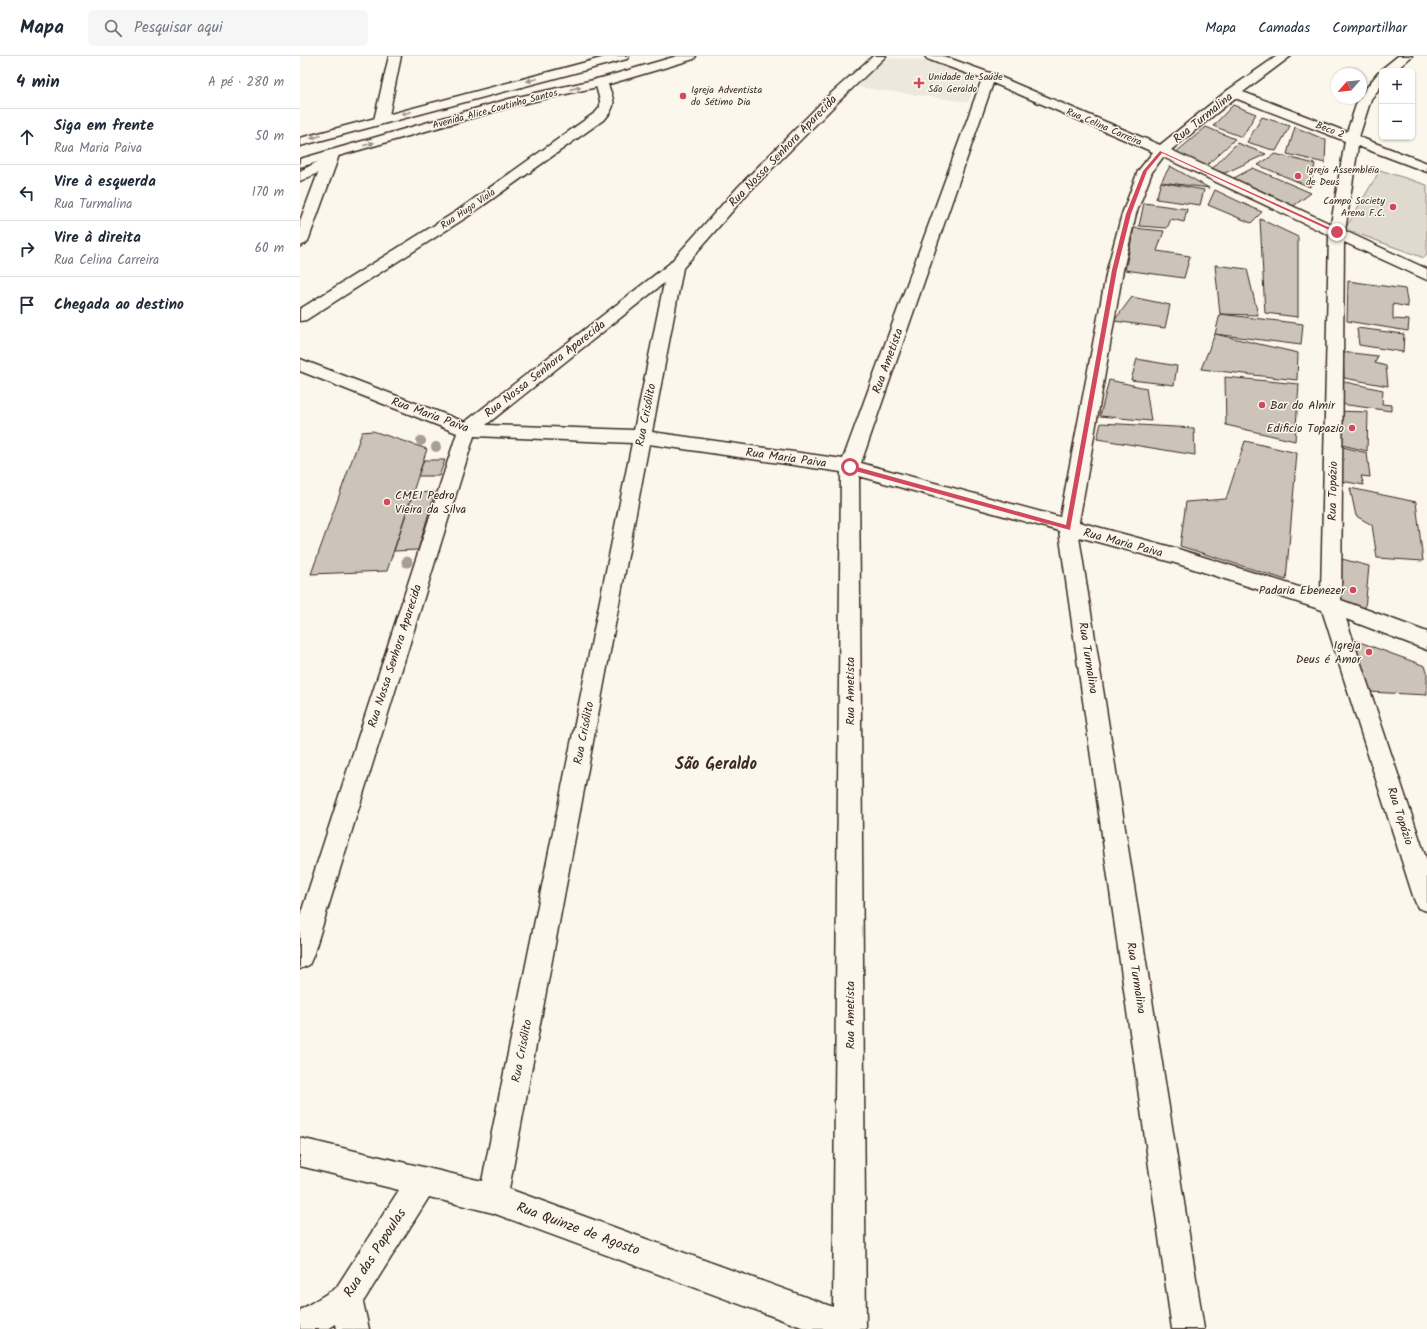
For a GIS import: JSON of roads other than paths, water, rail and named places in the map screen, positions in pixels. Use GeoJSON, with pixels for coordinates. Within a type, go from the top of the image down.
{"type":"FeatureCollection","features":[{"type":"Feature","properties":{"kind":"street"},"geometry":{"type":"LineString","coordinates":[[381,120],[395,56]]}},
{"type":"Feature","properties":{"kind":"street","name":"Avenida Alice Coutinho Santos"},"geometry":{"type":"LineString","coordinates":[[300,142],[624,56]]}},
{"type":"Feature","properties":{"kind":"street","name":"Avenida Alice Coutinho Santos"},"geometry":{"type":"LineString","coordinates":[[300,163],[331,158],[514,102],[601,82],[690,56]]}},
{"type":"Feature","properties":{"kind":"street","name":"Rua Nossa Senhora Aparecida"},"geometry":{"type":"LineString","coordinates":[[300,956],[467,430],[675,267],[743,190],[833,99],[880,56]]}},
{"type":"Feature","properties":{"kind":"street","name":"Rua Celina Carreira"},"geometry":{"type":"LineString","coordinates":[[931,56],[989,77],[1161,151],[1427,275]]}},
{"type":"Feature","properties":{"kind":"street","name":"Rua Turmalina"},"geometry":{"type":"LineString","coordinates":[[1188,1329],[1068,528],[1115,270],[1128,214],[1145,171],[1161,151],[1233,93],[1284,56]]}},
{"type":"Feature","properties":{"kind":"street"},"geometry":{"type":"LineString","coordinates":[[1391,68],[1406,56]]}},
{"type":"Feature","properties":{"kind":"street","name":"Rua Ametista"},"geometry":{"type":"LineString","coordinates":[[850,1329],[850,467],[989,77]]}},
{"type":"Feature","properties":{"kind":"street","name":"Rua Topázio"},"geometry":{"type":"LineString","coordinates":[[1379,80],[1365,99],[1352,139],[1337,232],[1331,605],[1427,899]]}},
{"type":"Feature","properties":{"kind":"street","name":"Rua Hugo Viola"},"geometry":{"type":"LineString","coordinates":[[300,316],[462,214],[601,115],[607,108],[607,102],[601,82]]}},
{"type":"Feature","properties":{"kind":"street","name":"Beco 2"},"geometry":{"type":"LineString","coordinates":[[1233,93],[1427,168]]}},
{"type":"Feature","properties":{"kind":"street"},"geometry":{"type":"LineString","coordinates":[[300,177],[331,158]]}},
{"type":"Feature","properties":{"kind":"street"},"geometry":{"type":"LineString","coordinates":[[300,240],[331,158]]}},
{"type":"Feature","properties":{"kind":"street","name":"Rua Crisólito"},"geometry":{"type":"LineString","coordinates":[[493,1198],[675,267]]}},
{"type":"Feature","properties":{"kind":"street","name":"Rua Maria Paiva"},"geometry":{"type":"LineString","coordinates":[[300,365],[467,430],[642,437],[850,467],[1068,528],[1175,556],[1331,605],[1427,641]]}},
{"type":"Feature","properties":{"kind":"street","name":"Rua Quinze de Agosto"},"geometry":{"type":"LineString","coordinates":[[300,1152],[493,1198],[850,1329]]}},
{"type":"Feature","properties":{"kind":"street","name":"Rua das Papoulas"},"geometry":{"type":"LineString","coordinates":[[300,1328],[347,1300],[422,1182]]}},
{"type":"Feature","properties":{"kind":"street"},"geometry":{"type":"LineString","coordinates":[[347,1300],[353,1329]]}},
{"type":"Feature","properties":{"kind":"place","name":"Unidade de Saúde São Geraldo"},"geometry":{"type":"Point","coordinates":[919,83]}},
{"type":"Feature","properties":{"kind":"place","name":"Igreja Adventista do Sétimo Dia"},"geometry":{"type":"Point","coordinates":[683,96]}},
{"type":"Feature","properties":{"kind":"place","name":"Igreja Assembléia de Deus"},"geometry":{"type":"Point","coordinates":[1298,176]}},
{"type":"Feature","properties":{"kind":"place","name":"Campo Society Arena F.C."},"geometry":{"type":"Point","coordinates":[1393,207]}},
{"type":"Feature","properties":{"kind":"place","name":"Bar do Almir"},"geometry":{"type":"Point","coordinates":[1262,405]}},
{"type":"Feature","properties":{"kind":"place","name":"Edificio Topazio"},"geometry":{"type":"Point","coordinates":[1352,428]}},
{"type":"Feature","properties":{"kind":"place","name":"CMEI Pedro Vieira da Silva"},"geometry":{"type":"Point","coordinates":[387,502]}},
{"type":"Feature","properties":{"kind":"place","name":"Padaria Ebenezer"},"geometry":{"type":"Point","coordinates":[1353,590]}},
{"type":"Feature","properties":{"kind":"place","name":"Igreja Deus é Amor"},"geometry":{"type":"Point","coordinates":[1369,652]}},
{"type":"Feature","properties":{"kind":"district","name":"São Geraldo"},"geometry":{"type":"Point","coordinates":[716,764]}}]}
